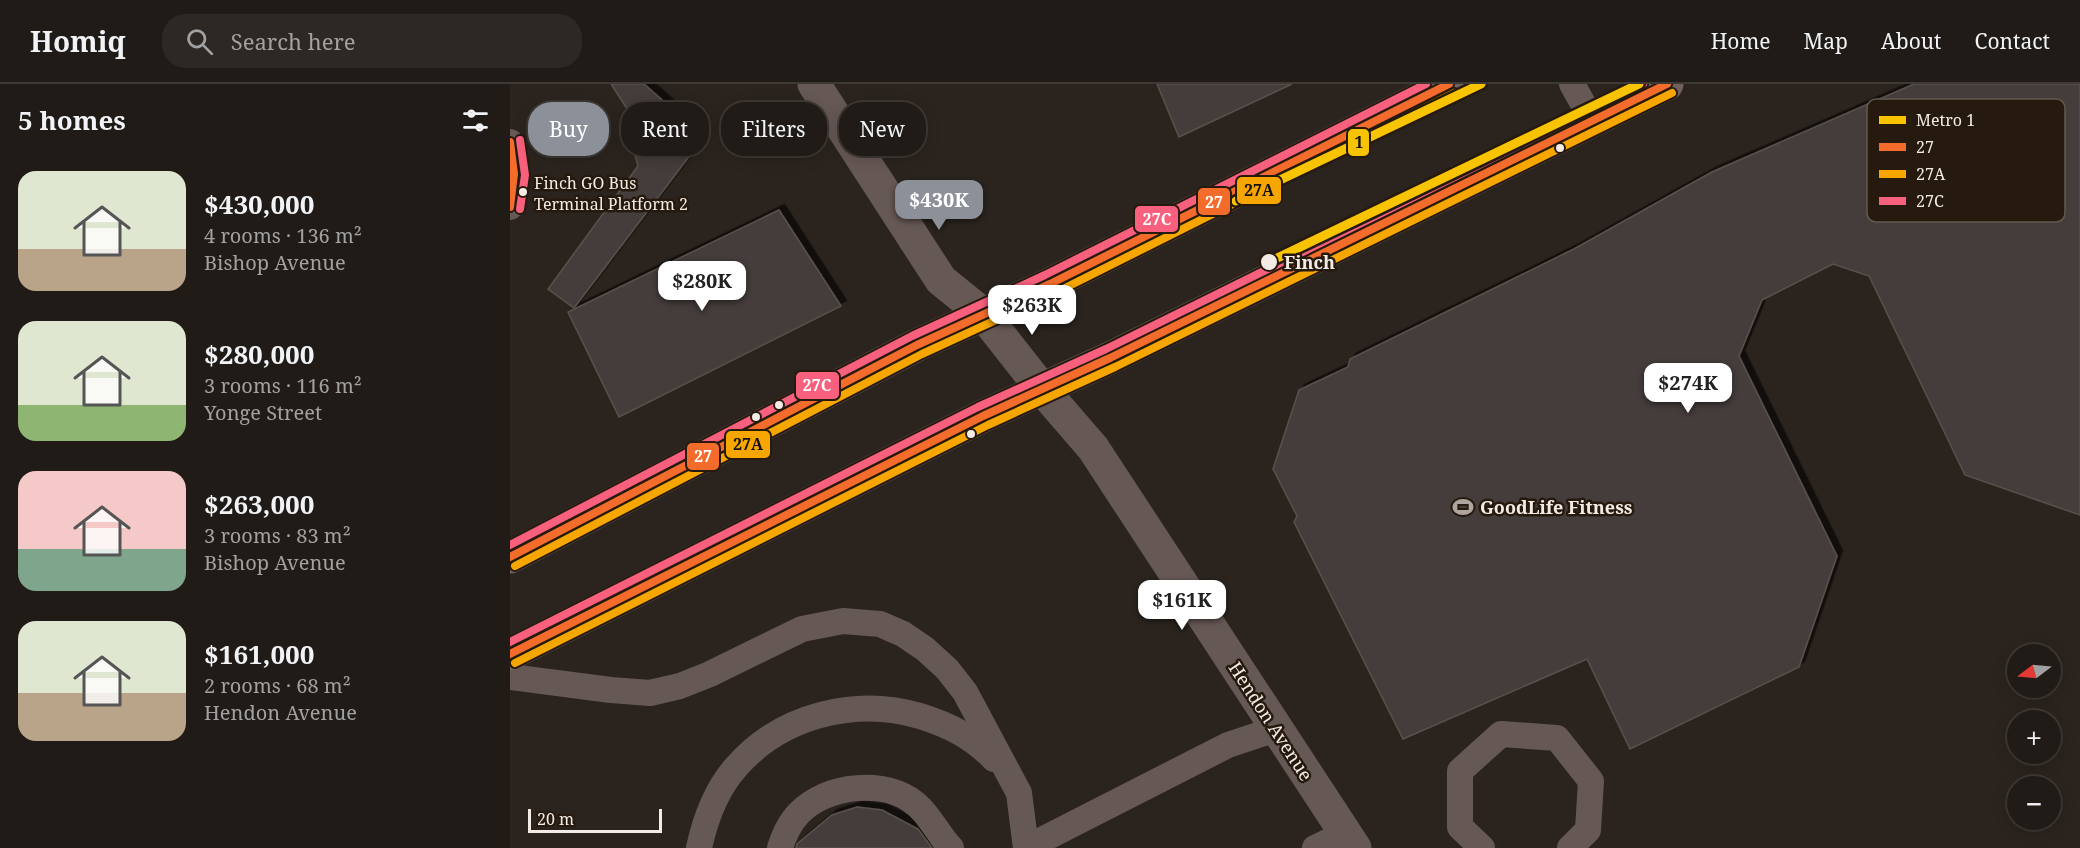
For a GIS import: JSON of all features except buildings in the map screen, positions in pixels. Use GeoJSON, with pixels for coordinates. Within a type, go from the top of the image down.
{"type":"FeatureCollection","features":[{"type":"Feature","properties":{"kind":"main road"},"geometry":{"type":"LineString","coordinates":[[510,557],[917,345],[1050,284],[1449,84]]}},
{"type":"Feature","properties":{"kind":"main road"},"geometry":{"type":"LineString","coordinates":[[510,654],[982,416],[1110,358],[1667,84]]}},
{"type":"Feature","properties":{"kind":"street","name":"Hendon Avenue"},"geometry":{"type":"LineString","coordinates":[[819,86],[940,280],[983,314],[1042,389],[1093,448],[1351,841]]}},
{"type":"Feature","properties":{"kind":"lane"},"geometry":{"type":"LineString","coordinates":[[1572,84],[1592,120]]}},
{"type":"Feature","properties":{"kind":"lane"},"geometry":{"type":"LineString","coordinates":[[510,142],[515,169],[510,207]]}},
{"type":"Feature","properties":{"kind":"lane"},"geometry":{"type":"LineString","coordinates":[[510,677],[650,693],[680,686],[710,674],[802,630],[843,621],[880,624],[915,641],[936,658],[965,692],[1019,793],[1026,848],[1228,745],[1276,729]]}},
{"type":"Feature","properties":{"kind":"lane"},"geometry":{"type":"LineString","coordinates":[[699,848],[712,806],[737,766],[761,744],[789,727],[834,712],[851,709],[882,708],[913,714],[959,731],[987,751],[1019,793]]}},
{"type":"Feature","properties":{"kind":"lane"},"geometry":{"type":"LineString","coordinates":[[1482,848],[1460,827],[1460,771],[1501,734],[1557,738],[1591,781],[1588,830],[1570,848]]}},
{"type":"Feature","properties":{"kind":"lane"},"geometry":{"type":"LineString","coordinates":[[780,848],[788,828],[804,809],[825,796],[862,787],[886,790],[909,799],[931,820],[951,848]]}},
{"type":"Feature","properties":{"kind":"lane"},"geometry":{"type":"LineString","coordinates":[[1315,848],[1351,841]]}},
{"type":"Feature","properties":{"kind":"metro line","name":"1"},"geometry":{"type":"LineString","coordinates":[[1236,201],[1481,84]]}},
{"type":"Feature","properties":{"kind":"metro line","name":"1"},"geometry":{"type":"LineString","coordinates":[[1269,262],[1639,84]]}},
{"type":"Feature","properties":{"kind":"transit line","name":"27C"},"geometry":{"type":"LineString","coordinates":[[510,545],[912,336],[1045,275],[1426,84]]}},
{"type":"Feature","properties":{"kind":"transit line","name":"27"},"geometry":{"type":"LineString","coordinates":[[510,557],[917,345],[1050,284],[1449,84]]}},
{"type":"Feature","properties":{"kind":"transit line","name":"27C"},"geometry":{"type":"LineString","coordinates":[[510,642],[978,407],[1106,349],[1643,84]]}},
{"type":"Feature","properties":{"kind":"transit line","name":"27"},"geometry":{"type":"LineString","coordinates":[[510,654],[983,416],[1110,358],[1667,84]]}},
{"type":"Feature","properties":{"kind":"transit line","name":"27A"},"geometry":{"type":"LineString","coordinates":[[515,566],[922,354],[1055,293],[1454,93]]}},
{"type":"Feature","properties":{"kind":"transit line","name":"27A"},"geometry":{"type":"LineString","coordinates":[[515,663],[988,425],[1115,367],[1672,93]]}},
{"type":"Feature","properties":{"kind":"transit line","name":"27C"},"geometry":{"type":"LineString","coordinates":[[520,140],[525,175],[520,209]]}},
{"type":"Feature","properties":{"kind":"transit line","name":"27"},"geometry":{"type":"LineString","coordinates":[[510,142],[514,174],[510,207]]}},
{"type":"Feature","properties":{"kind":"place","name":"Finch GO Bus Terminal Platform 2"},"geometry":{"type":"Point","coordinates":[523,192]}},
{"type":"Feature","properties":{"kind":"place","name":"Finch"},"geometry":{"type":"Point","coordinates":[1269,262]}},
{"type":"Feature","properties":{"kind":"place","name":"GoodLife Fitness"},"geometry":{"type":"Point","coordinates":[1463,507]}}]}
